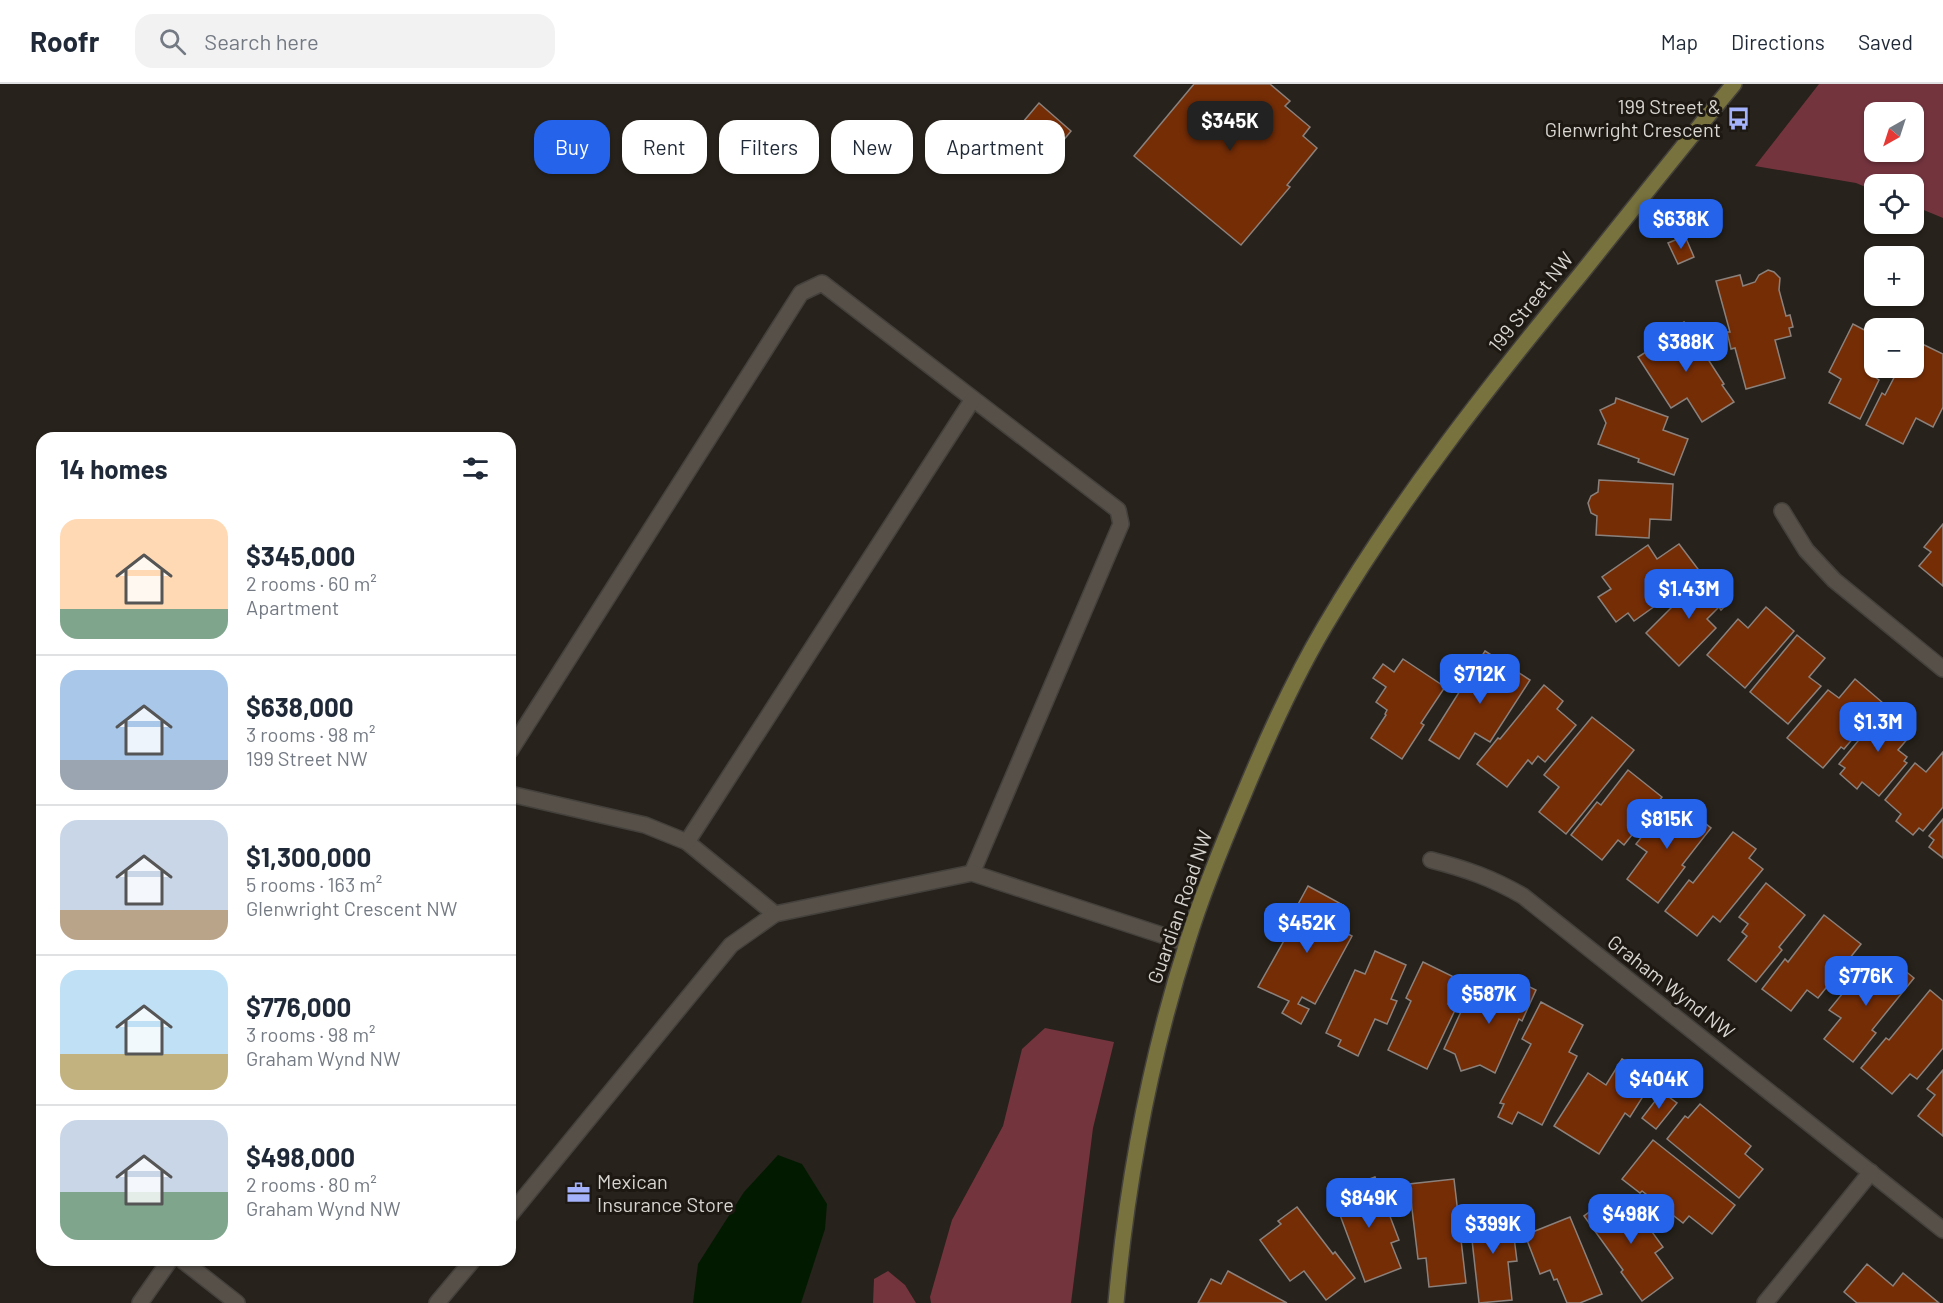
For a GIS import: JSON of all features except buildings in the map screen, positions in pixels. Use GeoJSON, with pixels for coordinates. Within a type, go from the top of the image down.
{"type":"FeatureCollection","features":[{"type":"Feature","properties":{"kind":"main road","name":"199 Street NW"},"geometry":{"type":"LineString","coordinates":[[1370,554],[1420,479],[1482,395],[1734,84]]}},
{"type":"Feature","properties":{"kind":"main road","name":"Guardian Road NW"},"geometry":{"type":"LineString","coordinates":[[1116,1303],[1124,1224],[1154,1064],[1186,943],[1226,836],[1280,710],[1324,627],[1370,554]]}},
{"type":"Feature","properties":{"kind":"street"},"geometry":{"type":"LineString","coordinates":[[516,742],[801,293],[822,283],[1118,510],[1121,524],[972,873]]}},
{"type":"Feature","properties":{"kind":"street"},"geometry":{"type":"LineString","coordinates":[[687,842],[973,399]]}},
{"type":"Feature","properties":{"kind":"street"},"geometry":{"type":"LineString","coordinates":[[1782,511],[1806,550],[1834,580],[1943,669]]}},
{"type":"Feature","properties":{"kind":"street"},"geometry":{"type":"LineString","coordinates":[[516,795],[645,825],[687,842],[775,914]]}},
{"type":"Feature","properties":{"kind":"street","name":"Graham Wynd NW"},"geometry":{"type":"LineString","coordinates":[[1431,860],[1469,869],[1523,896],[1943,1230]]}},
{"type":"Feature","properties":{"kind":"street"},"geometry":{"type":"LineString","coordinates":[[516,1208],[731,945],[775,914],[972,873],[1186,943]]}},
{"type":"Feature","properties":{"kind":"street"},"geometry":{"type":"LineString","coordinates":[[1765,1303],[1871,1172]]}},
{"type":"Feature","properties":{"kind":"street"},"geometry":{"type":"LineString","coordinates":[[140,1303],[166,1266]]}},
{"type":"Feature","properties":{"kind":"street"},"geometry":{"type":"LineString","coordinates":[[190,1266],[237,1303]]}},
{"type":"Feature","properties":{"kind":"street"},"geometry":{"type":"LineString","coordinates":[[437,1303],[468,1266]]}},
{"type":"Feature","properties":{"kind":"shaded area"},"geometry":{"type":"Polygon","coordinates":[[[1819,84],[1943,84],[1943,218],[1924,210],[1924,174],[1864,174],[1864,186],[1856,183],[1755,166],[1819,84]]]}},
{"type":"Feature","properties":{"kind":"shaded area"},"geometry":{"type":"Polygon","coordinates":[[[1045,1028],[1114,1042],[1093,1128],[1071,1303],[931,1303],[930,1297],[952,1220],[1003,1126],[1022,1049],[1045,1028]]]}},
{"type":"Feature","properties":{"kind":"shaded area"},"geometry":{"type":"Polygon","coordinates":[[[778,1155],[802,1164],[827,1204],[825,1229],[801,1303],[693,1303],[698,1264],[744,1192],[778,1155]]]}},
{"type":"Feature","properties":{"kind":"shaded area"},"geometry":{"type":"Polygon","coordinates":[[[888,1271],[905,1285],[916,1303],[873,1303],[874,1279],[888,1271]]]}},
{"type":"Feature","properties":{"kind":"place","name":"199 Street & Glenwright Crescent"},"geometry":{"type":"Point","coordinates":[1739,118]}},
{"type":"Feature","properties":{"kind":"place","name":"Mexican Insurance Store"},"geometry":{"type":"Point","coordinates":[579,1193]}}]}
